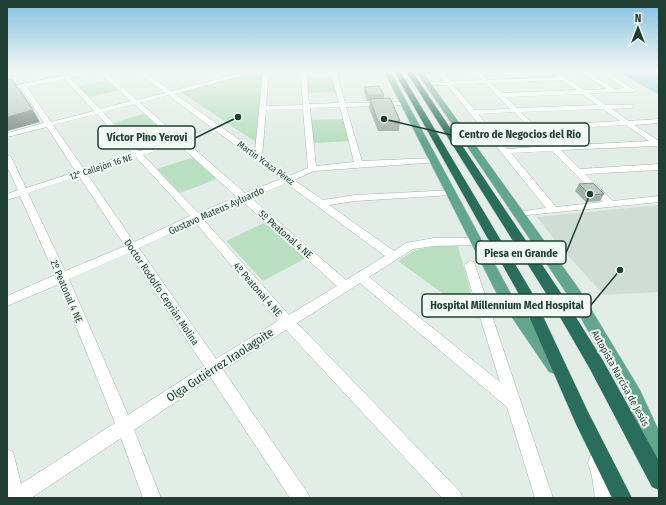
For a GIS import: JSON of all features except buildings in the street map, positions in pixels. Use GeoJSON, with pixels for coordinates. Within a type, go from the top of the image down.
{"type":"FeatureCollection","features":[{"type":"Feature","properties":{"kind":"highway"},"geometry":{"type":"LineString","coordinates":[[411,95],[526,295],[582,418],[622,498]]}},
{"type":"Feature","properties":{"kind":"highway","name":"Autopista Narcisa de Jesús"},"geometry":{"type":"LineString","coordinates":[[424,95],[554,294],[596,364],[659,480]]}},
{"type":"Feature","properties":{"kind":"main road"},"geometry":{"type":"LineString","coordinates":[[400,95],[513,308],[570,390]]}},
{"type":"Feature","properties":{"kind":"main road","name":"Autopista Narcisa de Jesús"},"geometry":{"type":"LineString","coordinates":[[435,95],[574,293],[634,396],[659,451]]}},
{"type":"Feature","properties":{"kind":"main road"},"geometry":{"type":"LineString","coordinates":[[634,396],[659,436]]}},
{"type":"Feature","properties":{"kind":"main road"},"geometry":{"type":"LineString","coordinates":[[582,418],[602,476],[605,498]]}},
{"type":"Feature","properties":{"kind":"street","name":"Doctor Rodolfo Ceprián Molina"},"geometry":{"type":"LineString","coordinates":[[29,95],[301,498]]}},
{"type":"Feature","properties":{"kind":"street","name":"4º Peatonal 4 NE"},"geometry":{"type":"LineString","coordinates":[[83,95],[196,217],[287,322],[454,498]]}},
{"type":"Feature","properties":{"kind":"street","name":"5º Peatonal 4 NE"},"geometry":{"type":"LineString","coordinates":[[127,95],[345,286]]}},
{"type":"Feature","properties":{"kind":"street"},"geometry":{"type":"LineString","coordinates":[[7,135],[159,95]]}},
{"type":"Feature","properties":{"kind":"street","name":"Martín Ycaza Pérez"},"geometry":{"type":"LineString","coordinates":[[172,95],[323,203],[393,256]]}},
{"type":"Feature","properties":{"kind":"street"},"geometry":{"type":"LineString","coordinates":[[258,157],[265,95]]}},
{"type":"Feature","properties":{"kind":"street"},"geometry":{"type":"LineString","coordinates":[[306,95],[312,169]]}},
{"type":"Feature","properties":{"kind":"street"},"geometry":{"type":"LineString","coordinates":[[339,95],[359,164]]}},
{"type":"Feature","properties":{"kind":"street"},"geometry":{"type":"LineString","coordinates":[[459,95],[553,210]]}},
{"type":"Feature","properties":{"kind":"street"},"geometry":{"type":"LineString","coordinates":[[501,96],[530,95]]}},
{"type":"Feature","properties":{"kind":"street"},"geometry":{"type":"LineString","coordinates":[[587,95],[658,144]]}},
{"type":"Feature","properties":{"kind":"street"},"geometry":{"type":"LineString","coordinates":[[501,96],[610,204]]}},
{"type":"Feature","properties":{"kind":"street"},"geometry":{"type":"LineString","coordinates":[[264,108],[404,103]]}},
{"type":"Feature","properties":{"kind":"street"},"geometry":{"type":"LineString","coordinates":[[473,112],[631,106]]}},
{"type":"Feature","properties":{"kind":"street"},"geometry":{"type":"LineString","coordinates":[[534,128],[659,121]]}},
{"type":"Feature","properties":{"kind":"street","name":"12° Callejón 16 NE"},"geometry":{"type":"LineString","coordinates":[[7,197],[218,128]]}},
{"type":"Feature","properties":{"kind":"street"},"geometry":{"type":"LineString","coordinates":[[505,151],[658,144]]}},
{"type":"Feature","properties":{"kind":"street","name":"2º Peatonal 4 NE"},"geometry":{"type":"LineString","coordinates":[[7,157],[62,277],[125,426],[152,498]]}},
{"type":"Feature","properties":{"kind":"street","name":"Gustavo Mateus Ayluardo"},"geometry":{"type":"LineString","coordinates":[[7,301],[132,247],[196,217],[312,169],[359,164],[435,160]]}},
{"type":"Feature","properties":{"kind":"street"},"geometry":{"type":"LineString","coordinates":[[579,172],[659,168]]}},
{"type":"Feature","properties":{"kind":"street"},"geometry":{"type":"LineString","coordinates":[[323,203],[354,198],[452,192]]}},
{"type":"Feature","properties":{"kind":"street"},"geometry":{"type":"LineString","coordinates":[[520,214],[659,199]]}},
{"type":"Feature","properties":{"kind":"street","name":"Olga Gutiérrez Iraolagoite"},"geometry":{"type":"LineString","coordinates":[[15,498],[214,368],[410,246],[434,242],[478,241]]}},
{"type":"Feature","properties":{"kind":"street"},"geometry":{"type":"LineString","coordinates":[[470,265],[544,498]]}},
{"type":"Feature","properties":{"kind":"street"},"geometry":{"type":"LineString","coordinates":[[360,276],[515,404]]}},
{"type":"Feature","properties":{"kind":"street"},"geometry":{"type":"LineString","coordinates":[[7,458],[15,498]]}},
{"type":"Feature","properties":{"kind":"shaded area"},"geometry":{"type":"Polygon","coordinates":[[[659,205],[659,292],[604,295],[561,248],[537,217],[659,205]]]}},
{"type":"Feature","properties":{"kind":"green space"},"geometry":{"type":"Polygon","coordinates":[[[87,95],[100,95],[89,97],[87,95]]]}},
{"type":"Feature","properties":{"kind":"green space"},"geometry":{"type":"Polygon","coordinates":[[[184,95],[261,95],[257,143],[184,95]]]}},
{"type":"Feature","properties":{"kind":"green space"},"geometry":{"type":"Polygon","coordinates":[[[146,113],[163,129],[128,139],[113,123],[146,113]]]}},
{"type":"Feature","properties":{"kind":"green space"},"geometry":{"type":"Polygon","coordinates":[[[345,119],[351,141],[313,143],[311,120],[345,119]]]}},
{"type":"Feature","properties":{"kind":"green space"},"geometry":{"type":"Polygon","coordinates":[[[194,157],[219,178],[180,193],[157,169],[194,157]]]}},
{"type":"Feature","properties":{"kind":"green space"},"geometry":{"type":"Polygon","coordinates":[[[268,221],[308,257],[263,281],[226,241],[268,221]]]}},
{"type":"Feature","properties":{"kind":"green space"},"geometry":{"type":"Polygon","coordinates":[[[437,246],[458,246],[478,319],[398,261],[415,250],[437,246]]]}},
{"type":"Feature","properties":{"kind":"place","name":"Víctor Pino Yerovi"},"geometry":{"type":"Point","coordinates":[238,117]}},
{"type":"Feature","properties":{"kind":"place","name":"Centro de Negocios del Rio"},"geometry":{"type":"Point","coordinates":[384,119]}},
{"type":"Feature","properties":{"kind":"place","name":"Piesa en Grande"},"geometry":{"type":"Point","coordinates":[590,194]}},
{"type":"Feature","properties":{"kind":"place","name":"Hospital Millennium Med Hospital"},"geometry":{"type":"Point","coordinates":[620,270]}}]}
